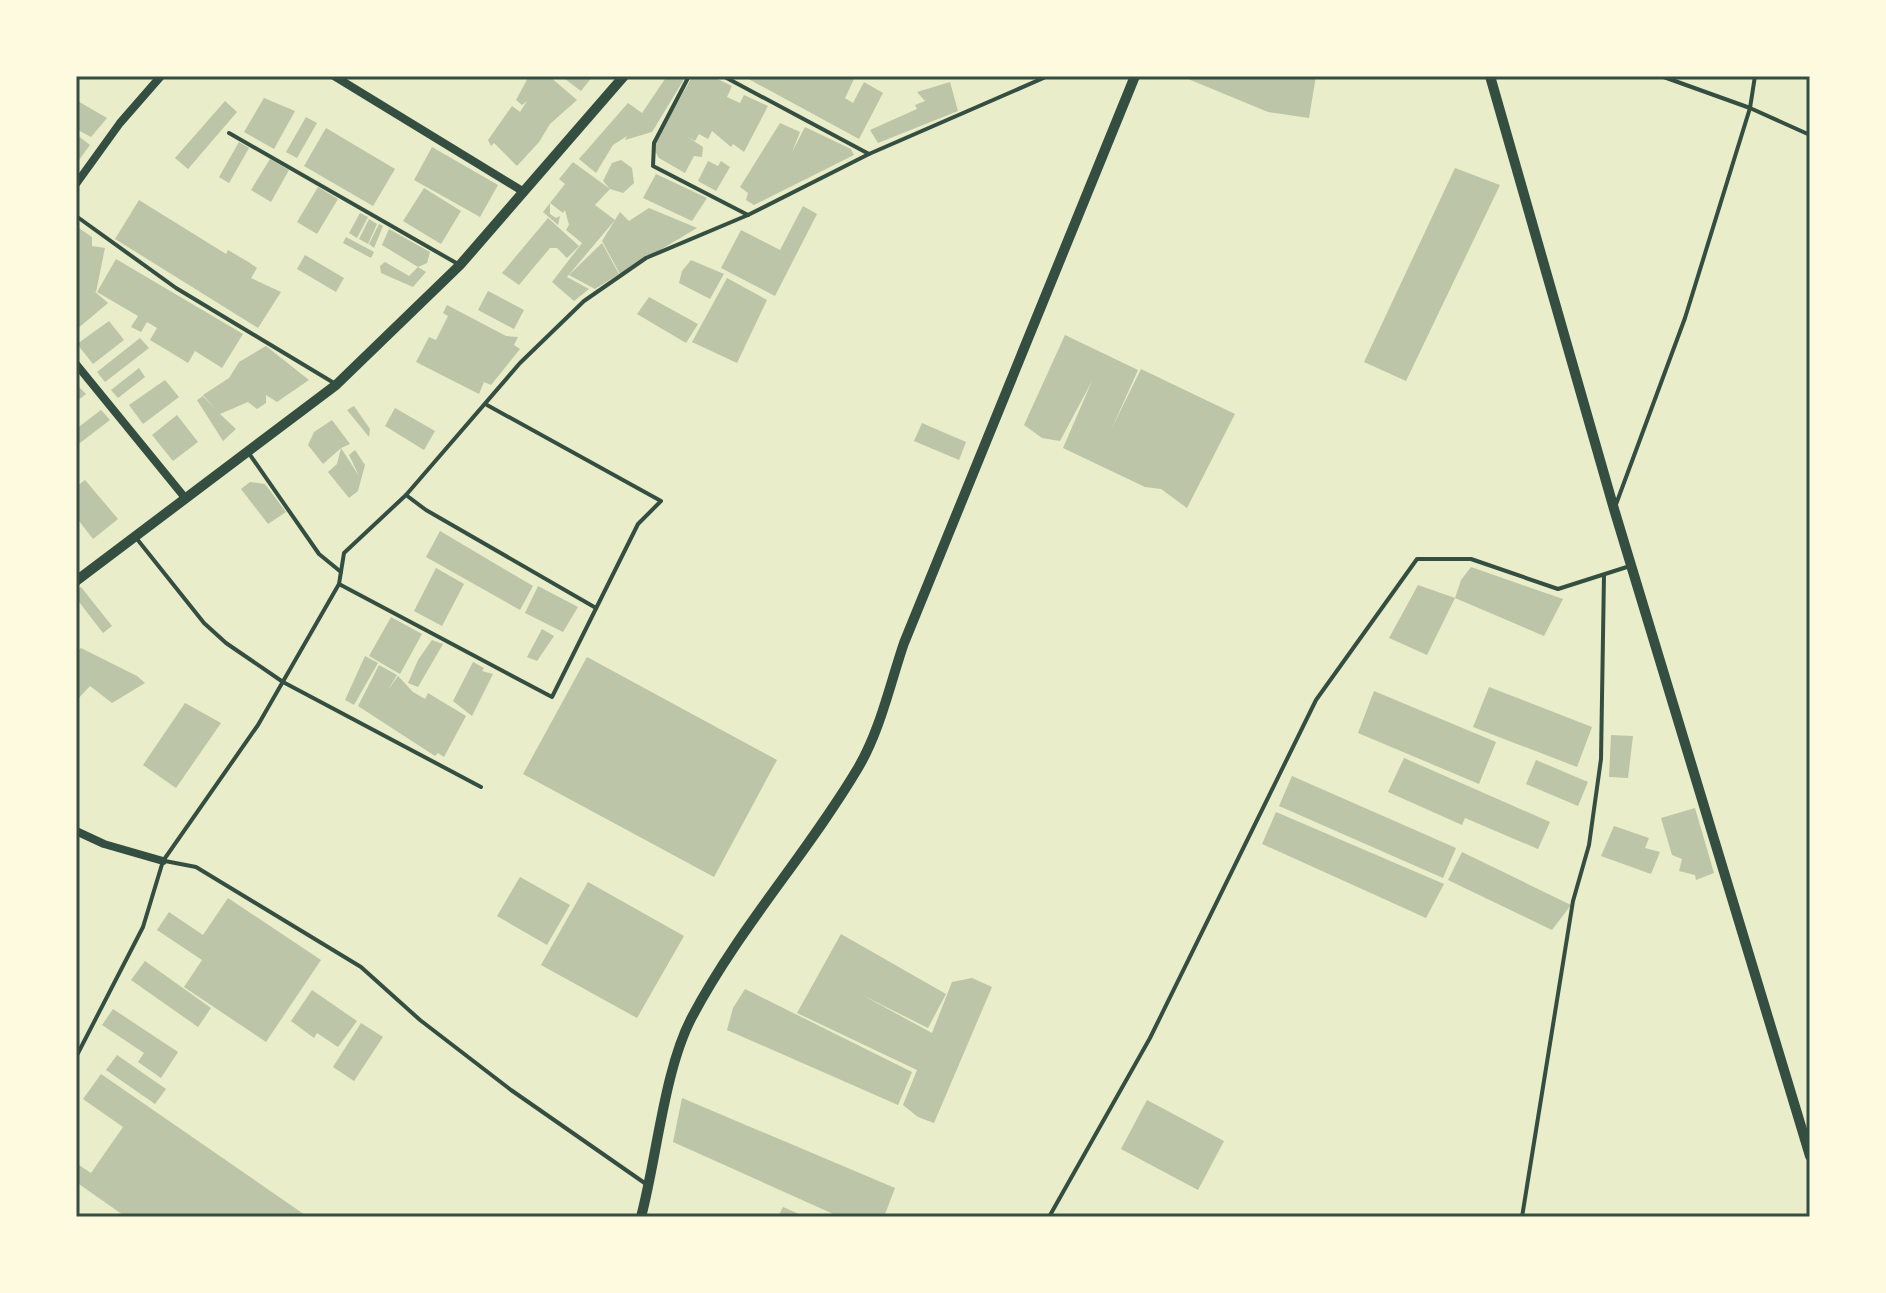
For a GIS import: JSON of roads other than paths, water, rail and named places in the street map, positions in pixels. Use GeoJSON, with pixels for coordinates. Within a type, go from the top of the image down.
{"type":"FeatureCollection","features":[{"type":"Feature","properties":{"kind":"street"},"geometry":{"type":"LineString","coordinates":[[76,184],[120,123],[161,76]]}},
{"type":"Feature","properties":{"kind":"street"},"geometry":{"type":"LineString","coordinates":[[334,76],[524,192]]}},
{"type":"Feature","properties":{"kind":"street"},"geometry":{"type":"LineString","coordinates":[[78,577],[336,385],[460,265],[624,76]]}},
{"type":"Feature","properties":{"kind":"street"},"geometry":{"type":"LineString","coordinates":[[641,1217],[674,1070],[691,1019],[745,930],[858,768],[873,739],[909,629],[1135,76]]}},
{"type":"Feature","properties":{"kind":"street"},"geometry":{"type":"LineString","coordinates":[[1490,76],[1614,509],[1810,1156]]}},
{"type":"Feature","properties":{"kind":"street"},"geometry":{"type":"LineString","coordinates":[[76,364],[186,499]]}},
{"type":"Feature","properties":{"kind":"street"},"geometry":{"type":"LineString","coordinates":[[76,831],[104,844],[163,861]]}},
{"type":"Feature","properties":{"kind":"lane"},"geometry":{"type":"LineString","coordinates":[[689,76],[654,143],[653,166],[748,215]]}},
{"type":"Feature","properties":{"kind":"lane"},"geometry":{"type":"LineString","coordinates":[[723,76],[869,154]]}},
{"type":"Feature","properties":{"kind":"lane"},"geometry":{"type":"LineString","coordinates":[[76,1057],[143,927],[163,861],[258,725],[339,584],[344,553],[406,495],[520,363],[584,301],[646,258],[748,215],[869,154],[1048,76]]}},
{"type":"Feature","properties":{"kind":"lane"},"geometry":{"type":"LineString","coordinates":[[1661,76],[1750,108],[1810,135]]}},
{"type":"Feature","properties":{"kind":"lane"},"geometry":{"type":"LineString","coordinates":[[1614,509],[1685,318],[1750,108],[1755,76]]}},
{"type":"Feature","properties":{"kind":"lane"},"geometry":{"type":"LineString","coordinates":[[229,133],[460,265]]}},
{"type":"Feature","properties":{"kind":"lane"},"geometry":{"type":"LineString","coordinates":[[76,216],[176,288],[336,385]]}},
{"type":"Feature","properties":{"kind":"lane"},"geometry":{"type":"LineString","coordinates":[[339,584],[552,697],[638,524],[661,501],[486,404]]}},
{"type":"Feature","properties":{"kind":"lane"},"geometry":{"type":"LineString","coordinates":[[248,452],[319,554],[341,572]]}},
{"type":"Feature","properties":{"kind":"lane"},"geometry":{"type":"LineString","coordinates":[[406,495],[426,510],[597,608]]}},
{"type":"Feature","properties":{"kind":"lane"},"geometry":{"type":"LineString","coordinates":[[135,537],[204,623],[283,682],[481,787]]}},
{"type":"Feature","properties":{"kind":"lane"},"geometry":{"type":"LineString","coordinates":[[1049,1217],[1150,1038],[1316,700],[1417,559],[1471,559],[1558,589],[1631,565]]}},
{"type":"Feature","properties":{"kind":"lane"},"geometry":{"type":"LineString","coordinates":[[1522,1217],[1573,901],[1589,845],[1601,759],[1604,575]]}},
{"type":"Feature","properties":{"kind":"lane"},"geometry":{"type":"LineString","coordinates":[[163,861],[196,867],[361,967],[420,1020],[511,1090],[649,1187]]}}]}
